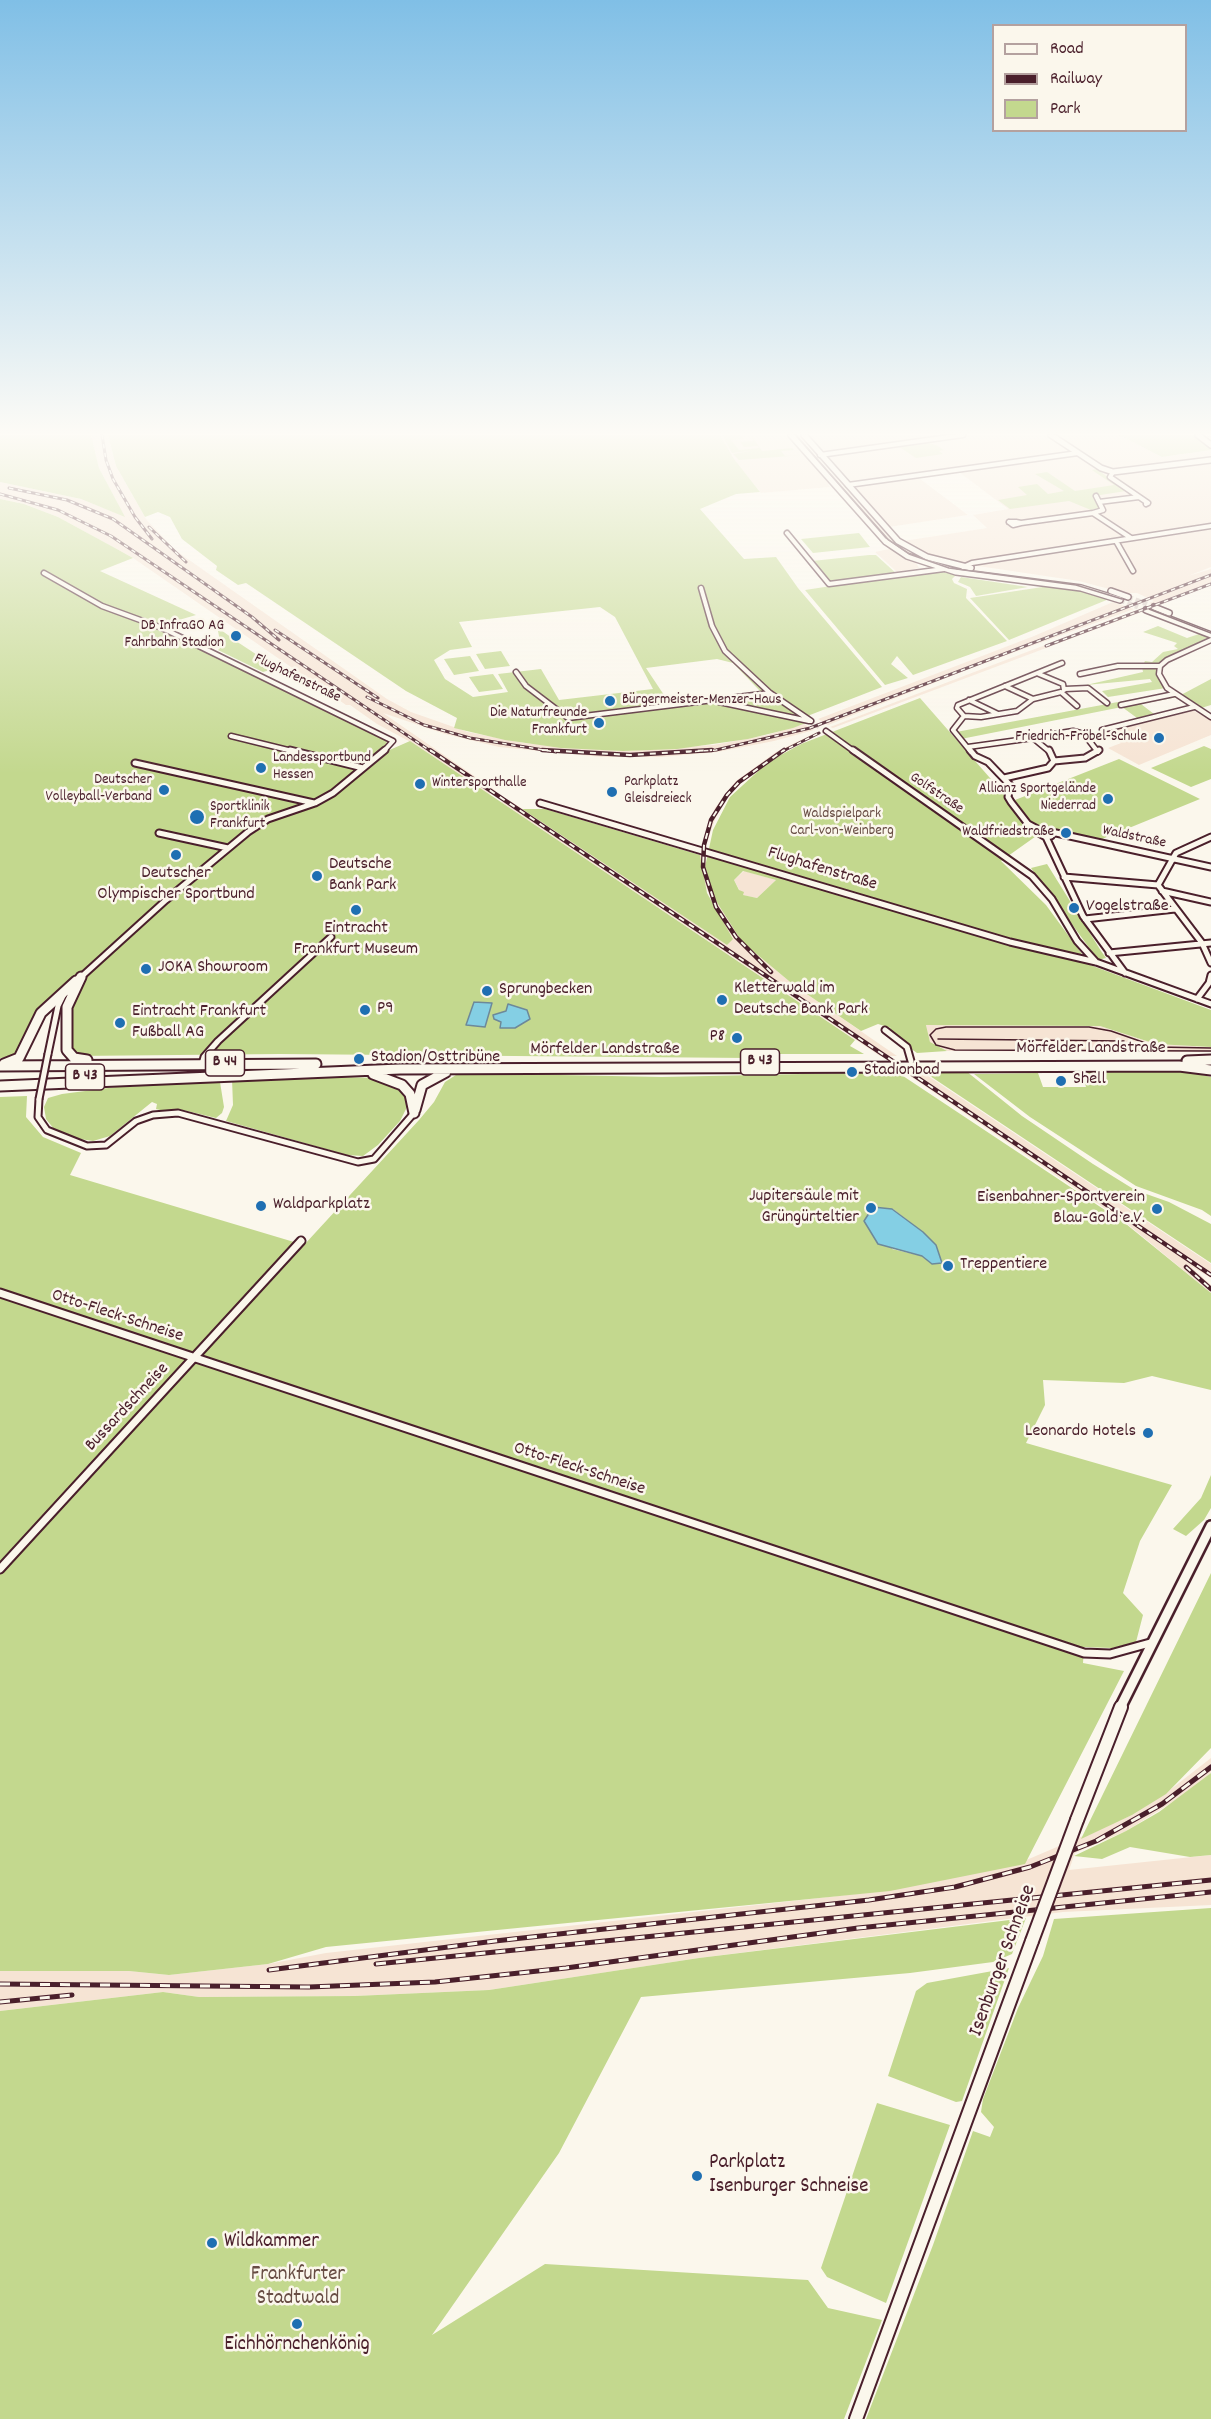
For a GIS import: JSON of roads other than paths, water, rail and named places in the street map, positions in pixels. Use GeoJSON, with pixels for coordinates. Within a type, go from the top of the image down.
{"type":"FeatureCollection","features":[{"type":"Feature","properties":{"kind":"highway"},"geometry":{"type":"LineString","coordinates":[[81,977],[67,1007],[68,1053],[82,1059],[120,1064]]}},
{"type":"Feature","properties":{"kind":"highway"},"geometry":{"type":"LineString","coordinates":[[0,1066],[19,1058],[46,1006],[81,977]]}},
{"type":"Feature","properties":{"kind":"highway","name":"Mörfelder Landstraße"},"geometry":{"type":"LineString","coordinates":[[0,1080],[331,1064],[1211,1060]]}},
{"type":"Feature","properties":{"kind":"highway","name":"B 44"},"geometry":{"type":"LineString","coordinates":[[0,1066],[331,1064]]}},
{"type":"Feature","properties":{"kind":"highway","name":"Mörfelder Landstraße"},"geometry":{"type":"LineString","coordinates":[[0,1086],[349,1070],[1179,1066],[1211,1070]]}},
{"type":"Feature","properties":{"kind":"highway"},"geometry":{"type":"LineString","coordinates":[[414,1113],[419,1089],[426,1081],[440,1074],[464,1069]]}},
{"type":"Feature","properties":{"kind":"highway"},"geometry":{"type":"LineString","coordinates":[[349,1070],[384,1076],[397,1082],[410,1094],[414,1113]]}},
{"type":"Feature","properties":{"kind":"highway"},"geometry":{"type":"LineString","coordinates":[[0,1092],[94,1083]]}},
{"type":"Feature","properties":{"kind":"main road"},"geometry":{"type":"LineString","coordinates":[[908,548],[936,560],[963,567],[1072,581],[1128,597]]}},
{"type":"Feature","properties":{"kind":"main road"},"geometry":{"type":"LineString","coordinates":[[895,549],[918,561],[944,569],[1081,588],[1120,600]]}},
{"type":"Feature","properties":{"kind":"main road"},"geometry":{"type":"LineString","coordinates":[[994,577],[1003,576],[1002,573]]}},
{"type":"Feature","properties":{"kind":"main road"},"geometry":{"type":"LineString","coordinates":[[1211,629],[1161,610],[1147,608],[1211,635]]}},
{"type":"Feature","properties":{"kind":"main road","name":"Isenburger Schneise"},"geometry":{"type":"LineString","coordinates":[[856,2419],[1124,1698],[1211,1526]]}},
{"type":"Feature","properties":{"kind":"street"},"geometry":{"type":"LineString","coordinates":[[799,548],[827,583],[944,569]]}},
{"type":"Feature","properties":{"kind":"street"},"geometry":{"type":"LineString","coordinates":[[963,567],[972,563],[1071,548]]}},
{"type":"Feature","properties":{"kind":"street"},"geometry":{"type":"LineString","coordinates":[[1120,548],[1133,571]]}},
{"type":"Feature","properties":{"kind":"street"},"geometry":{"type":"LineString","coordinates":[[915,571],[922,567],[918,561]]}},
{"type":"Feature","properties":{"kind":"street","name":"Flughafenstraße"},"geometry":{"type":"LineString","coordinates":[[44,573],[102,606],[162,628],[388,736],[393,743],[363,768]]}},
{"type":"Feature","properties":{"kind":"street"},"geometry":{"type":"LineString","coordinates":[[701,588],[717,638],[725,651],[770,693],[811,721],[712,700]]}},
{"type":"Feature","properties":{"kind":"street"},"geometry":{"type":"LineString","coordinates":[[1080,674],[1118,666],[1160,666],[1177,654],[1211,640]]}},
{"type":"Feature","properties":{"kind":"street"},"geometry":{"type":"LineString","coordinates":[[1039,674],[1062,663]]}},
{"type":"Feature","properties":{"kind":"street"},"geometry":{"type":"LineString","coordinates":[[1160,666],[1161,681],[1174,694],[1211,717]]}},
{"type":"Feature","properties":{"kind":"street"},"geometry":{"type":"LineString","coordinates":[[516,672],[526,686],[568,718],[770,693]]}},
{"type":"Feature","properties":{"kind":"street"},"geometry":{"type":"LineString","coordinates":[[1077,706],[1063,690],[1062,684],[1039,674],[1032,674],[958,705],[958,712],[964,716],[998,714],[1022,709],[1033,699],[1063,690],[1088,688],[1107,703]]}},
{"type":"Feature","properties":{"kind":"street"},"geometry":{"type":"LineString","coordinates":[[1005,686],[1033,699]]}},
{"type":"Feature","properties":{"kind":"street"},"geometry":{"type":"LineString","coordinates":[[1121,705],[1174,694]]}},
{"type":"Feature","properties":{"kind":"street"},"geometry":{"type":"LineString","coordinates":[[969,700],[998,714]]}},
{"type":"Feature","properties":{"kind":"street"},"geometry":{"type":"LineString","coordinates":[[1102,730],[1194,707]]}},
{"type":"Feature","properties":{"kind":"street"},"geometry":{"type":"LineString","coordinates":[[964,716],[953,730],[975,756],[988,762],[1004,778],[1010,785],[1008,797],[1011,802],[1028,824],[1051,833],[1051,836],[1046,837]]}},
{"type":"Feature","properties":{"kind":"street","name":"Golfstraße"},"geometry":{"type":"LineString","coordinates":[[823,730],[1032,876],[1052,899],[1077,941],[1096,962]]}},
{"type":"Feature","properties":{"kind":"street"},"geometry":{"type":"LineString","coordinates":[[968,747],[1073,731],[1084,734],[1100,751],[1084,758],[1054,761],[1041,772],[1004,778]]}},
{"type":"Feature","properties":{"kind":"street"},"geometry":{"type":"LineString","coordinates":[[231,736],[363,768]]}},
{"type":"Feature","properties":{"kind":"street"},"geometry":{"type":"LineString","coordinates":[[1033,738],[1048,748],[1054,761]]}},
{"type":"Feature","properties":{"kind":"street"},"geometry":{"type":"LineString","coordinates":[[312,756],[320,749]]}},
{"type":"Feature","properties":{"kind":"street"},"geometry":{"type":"LineString","coordinates":[[135,762],[315,803]]}},
{"type":"Feature","properties":{"kind":"street"},"geometry":{"type":"LineString","coordinates":[[363,768],[333,793],[315,803],[268,819],[228,848],[64,994],[58,1006],[39,1099],[38,1117],[47,1130],[66,1140],[98,1147],[106,1144],[136,1121],[153,1115],[178,1113],[350,1160],[367,1162],[379,1155],[414,1113]]}},
{"type":"Feature","properties":{"kind":"street","name":"Flughafenstraße"},"geometry":{"type":"LineString","coordinates":[[540,803],[1010,942],[1096,962],[1211,1004]]}},
{"type":"Feature","properties":{"kind":"street"},"geometry":{"type":"LineString","coordinates":[[1041,831],[1039,834],[1046,837],[1085,919],[1125,974]]}},
{"type":"Feature","properties":{"kind":"street"},"geometry":{"type":"LineString","coordinates":[[159,833],[228,848]]}},
{"type":"Feature","properties":{"kind":"street","name":"Waldstraße"},"geometry":{"type":"LineString","coordinates":[[1051,833],[1211,867]]}},
{"type":"Feature","properties":{"kind":"street"},"geometry":{"type":"LineString","coordinates":[[1160,888],[1176,853],[1211,837]]}},
{"type":"Feature","properties":{"kind":"street"},"geometry":{"type":"LineString","coordinates":[[1064,877],[1160,888],[1211,902]]}},
{"type":"Feature","properties":{"kind":"street"},"geometry":{"type":"LineString","coordinates":[[1160,888],[1203,943],[1211,963]]}},
{"type":"Feature","properties":{"kind":"street"},"geometry":{"type":"LineString","coordinates":[[1171,904],[1188,897]]}},
{"type":"Feature","properties":{"kind":"street"},"geometry":{"type":"LineString","coordinates":[[1085,919],[1175,909]]}},
{"type":"Feature","properties":{"kind":"street"},"geometry":{"type":"LineString","coordinates":[[202,1064],[204,1057],[218,1041],[331,937]]}},
{"type":"Feature","properties":{"kind":"street"},"geometry":{"type":"LineString","coordinates":[[1110,954],[1211,943]]}},
{"type":"Feature","properties":{"kind":"street"},"geometry":{"type":"LineString","coordinates":[[1096,962],[1110,960],[1110,954]]}},
{"type":"Feature","properties":{"kind":"street"},"geometry":{"type":"LineString","coordinates":[[1197,999],[1211,975]]}},
{"type":"Feature","properties":{"kind":"street"},"geometry":{"type":"LineString","coordinates":[[885,1030],[907,1047],[911,1061]]}},
{"type":"Feature","properties":{"kind":"street","name":"Bussardschneise"},"geometry":{"type":"LineString","coordinates":[[0,1569],[301,1241]]}},
{"type":"Feature","properties":{"kind":"street","name":"Otto-Fleck-Schneise"},"geometry":{"type":"LineString","coordinates":[[0,1293],[1084,1653],[1110,1654],[1150,1643]]}},
{"type":"Feature","properties":{"kind":"water"},"geometry":{"type":"Polygon","coordinates":[[[474,1002],[492,1003],[485,1027],[466,1025],[474,1002]]]}},
{"type":"Feature","properties":{"kind":"water"},"geometry":{"type":"Polygon","coordinates":[[[508,1004],[527,1010],[530,1019],[515,1028],[500,1028],[501,1022],[494,1019],[493,1015],[506,1011],[508,1004]]]}},
{"type":"Feature","properties":{"kind":"water"},"geometry":{"type":"Polygon","coordinates":[[[873,1207],[892,1209],[923,1232],[936,1245],[942,1263],[932,1264],[922,1256],[878,1244],[864,1221],[873,1207]]]}},
{"type":"Feature","properties":{"kind":"tunnel"},"geometry":{"type":"LineString","coordinates":[[1128,597],[1147,604]]}},
{"type":"Feature","properties":{"kind":"tunnel"},"geometry":{"type":"LineString","coordinates":[[1120,600],[1138,607]]}},
{"type":"Feature","properties":{"kind":"tunnel"},"geometry":{"type":"LineString","coordinates":[[811,721],[820,728]]}},
{"type":"Feature","properties":{"kind":"tram line"},"geometry":{"type":"LineString","coordinates":[[900,548],[909,554],[949,568],[1076,585],[1122,599]]}},
{"type":"Feature","properties":{"kind":"tram line"},"geometry":{"type":"LineString","coordinates":[[1149,609],[1211,633]]}},
{"type":"Feature","properties":{"kind":"tram line"},"geometry":{"type":"LineString","coordinates":[[1211,1048],[1157,1047],[1111,1031],[1089,1027],[946,1027],[936,1029],[930,1035],[936,1045],[955,1050],[1211,1051]]}},
{"type":"Feature","properties":{"kind":"tram line"},"geometry":{"type":"LineString","coordinates":[[938,1039],[1124,1041]]}},
{"type":"Feature","properties":{"kind":"railway"},"geometry":{"type":"LineString","coordinates":[[129,548],[432,752]]}},
{"type":"Feature","properties":{"kind":"railway"},"geometry":{"type":"LineString","coordinates":[[154,548],[252,617],[279,640]]}},
{"type":"Feature","properties":{"kind":"railway"},"geometry":{"type":"LineString","coordinates":[[171,548],[186,562]]}},
{"type":"Feature","properties":{"kind":"railway"},"geometry":{"type":"LineString","coordinates":[[686,752],[716,750],[810,728],[1211,575]]}},
{"type":"Feature","properties":{"kind":"railway"},"geometry":{"type":"LineString","coordinates":[[1046,646],[1211,584]]}},
{"type":"Feature","properties":{"kind":"railway"},"geometry":{"type":"LineString","coordinates":[[275,630],[378,698]]}},
{"type":"Feature","properties":{"kind":"railway"},"geometry":{"type":"LineString","coordinates":[[367,697],[424,725],[470,738],[545,750]]}},
{"type":"Feature","properties":{"kind":"railway"},"geometry":{"type":"LineString","coordinates":[[782,752],[819,733]]}},
{"type":"Feature","properties":{"kind":"railway"},"geometry":{"type":"LineString","coordinates":[[430,750],[1211,1275]]}},
{"type":"Feature","properties":{"kind":"railway"},"geometry":{"type":"LineString","coordinates":[[545,750],[630,755],[712,750]]}},
{"type":"Feature","properties":{"kind":"railway"},"geometry":{"type":"LineString","coordinates":[[545,750],[556,752]]}},
{"type":"Feature","properties":{"kind":"railway"},"geometry":{"type":"LineString","coordinates":[[771,972],[736,937],[716,907],[703,867],[704,845],[711,820],[727,795],[739,782],[782,752]]}},
{"type":"Feature","properties":{"kind":"railway"},"geometry":{"type":"LineString","coordinates":[[1186,1267],[1211,1289]]}},
{"type":"Feature","properties":{"kind":"railway"},"geometry":{"type":"LineString","coordinates":[[269,1970],[495,1941],[869,1900],[955,1887],[1030,1867],[1096,1841],[1162,1804],[1211,1767]]}},
{"type":"Feature","properties":{"kind":"railway"},"geometry":{"type":"LineString","coordinates":[[376,1964],[1211,1880]]}},
{"type":"Feature","properties":{"kind":"railway"},"geometry":{"type":"LineString","coordinates":[[0,1984],[309,1987],[435,1982],[566,1968],[858,1928],[1211,1892]]}},
{"type":"Feature","properties":{"kind":"railway"},"geometry":{"type":"LineString","coordinates":[[0,2002],[72,1995]]}},
{"type":"Feature","properties":{"kind":"place","name":"DB InfraGO AG Fahrbahn Stadion"},"geometry":{"type":"Point","coordinates":[236,636]}},
{"type":"Feature","properties":{"kind":"place","name":"Bürgermeister-Menzer-Haus"},"geometry":{"type":"Point","coordinates":[610,701]}},
{"type":"Feature","properties":{"kind":"place","name":"Die Naturfreunde Frankfurt"},"geometry":{"type":"Point","coordinates":[599,723]}},
{"type":"Feature","properties":{"kind":"place","name":"Friedrich-Fröbel-Schule"},"geometry":{"type":"Point","coordinates":[1159,738]}},
{"type":"Feature","properties":{"kind":"place","name":"Landessportbund Hessen"},"geometry":{"type":"Point","coordinates":[261,768]}},
{"type":"Feature","properties":{"kind":"place","name":"Wintersporthalle"},"geometry":{"type":"Point","coordinates":[420,784]}},
{"type":"Feature","properties":{"kind":"place","name":"Deutscher Volleyball-Verband"},"geometry":{"type":"Point","coordinates":[164,790]}},
{"type":"Feature","properties":{"kind":"place","name":"Parkplatz Gleisdreieck"},"geometry":{"type":"Point","coordinates":[612,792]}},
{"type":"Feature","properties":{"kind":"place","name":"Allianz Sportgelände Niederrad"},"geometry":{"type":"Point","coordinates":[1108,799]}},
{"type":"Feature","properties":{"kind":"place","name":"Sportklinik Frankfurt"},"geometry":{"type":"Point","coordinates":[197,817]}},
{"type":"Feature","properties":{"kind":"place","name":"Waldfriedstraße"},"geometry":{"type":"Point","coordinates":[1066,833]}},
{"type":"Feature","properties":{"kind":"place","name":"Deutscher Olympischer Sportbund"},"geometry":{"type":"Point","coordinates":[176,855]}},
{"type":"Feature","properties":{"kind":"place","name":"Deutsche Bank Park"},"geometry":{"type":"Point","coordinates":[317,876]}},
{"type":"Feature","properties":{"kind":"place","name":"Vogelstraße"},"geometry":{"type":"Point","coordinates":[1074,908]}},
{"type":"Feature","properties":{"kind":"place","name":"Eintracht Frankfurt Museum"},"geometry":{"type":"Point","coordinates":[356,910]}},
{"type":"Feature","properties":{"kind":"place","name":"JOKA Showroom"},"geometry":{"type":"Point","coordinates":[146,969]}},
{"type":"Feature","properties":{"kind":"place","name":"Sprungbecken"},"geometry":{"type":"Point","coordinates":[487,991]}},
{"type":"Feature","properties":{"kind":"place","name":"Kletterwald im Deutsche Bank Park"},"geometry":{"type":"Point","coordinates":[722,1000]}},
{"type":"Feature","properties":{"kind":"place","name":"P9"},"geometry":{"type":"Point","coordinates":[365,1010]}},
{"type":"Feature","properties":{"kind":"place","name":"Eintracht Frankfurt Fußball AG"},"geometry":{"type":"Point","coordinates":[120,1023]}},
{"type":"Feature","properties":{"kind":"place","name":"P8"},"geometry":{"type":"Point","coordinates":[737,1038]}},
{"type":"Feature","properties":{"kind":"place","name":"Stadion/Osttribüne"},"geometry":{"type":"Point","coordinates":[359,1059]}},
{"type":"Feature","properties":{"kind":"place","name":"Stadionbad"},"geometry":{"type":"Point","coordinates":[852,1072]}},
{"type":"Feature","properties":{"kind":"place","name":"Shell"},"geometry":{"type":"Point","coordinates":[1061,1081]}},
{"type":"Feature","properties":{"kind":"place","name":"Waldparkplatz"},"geometry":{"type":"Point","coordinates":[261,1206]}},
{"type":"Feature","properties":{"kind":"place","name":"Jupitersäule mit Grüngürteltier"},"geometry":{"type":"Point","coordinates":[871,1208]}},
{"type":"Feature","properties":{"kind":"place","name":"Eisenbahner-Sportverein Blau-Gold e.V."},"geometry":{"type":"Point","coordinates":[1157,1209]}},
{"type":"Feature","properties":{"kind":"place","name":"Treppentiere"},"geometry":{"type":"Point","coordinates":[948,1266]}},
{"type":"Feature","properties":{"kind":"place","name":"Leonardo Hotels"},"geometry":{"type":"Point","coordinates":[1148,1433]}},
{"type":"Feature","properties":{"kind":"place","name":"Parkplatz Isenburger Schneise"},"geometry":{"type":"Point","coordinates":[697,2176]}},
{"type":"Feature","properties":{"kind":"place","name":"Wildkammer"},"geometry":{"type":"Point","coordinates":[212,2243]}},
{"type":"Feature","properties":{"kind":"place","name":"Eichhörnchenkönig"},"geometry":{"type":"Point","coordinates":[297,2324]}},
{"type":"Feature","properties":{"kind":"park label","name":"Waldspielpark Carl-von-Weinberg"},"geometry":{"type":"Point","coordinates":[842,824]}},
{"type":"Feature","properties":{"kind":"park label","name":"Frankfurter Stadtwald"},"geometry":{"type":"Point","coordinates":[298,2288]}}]}
